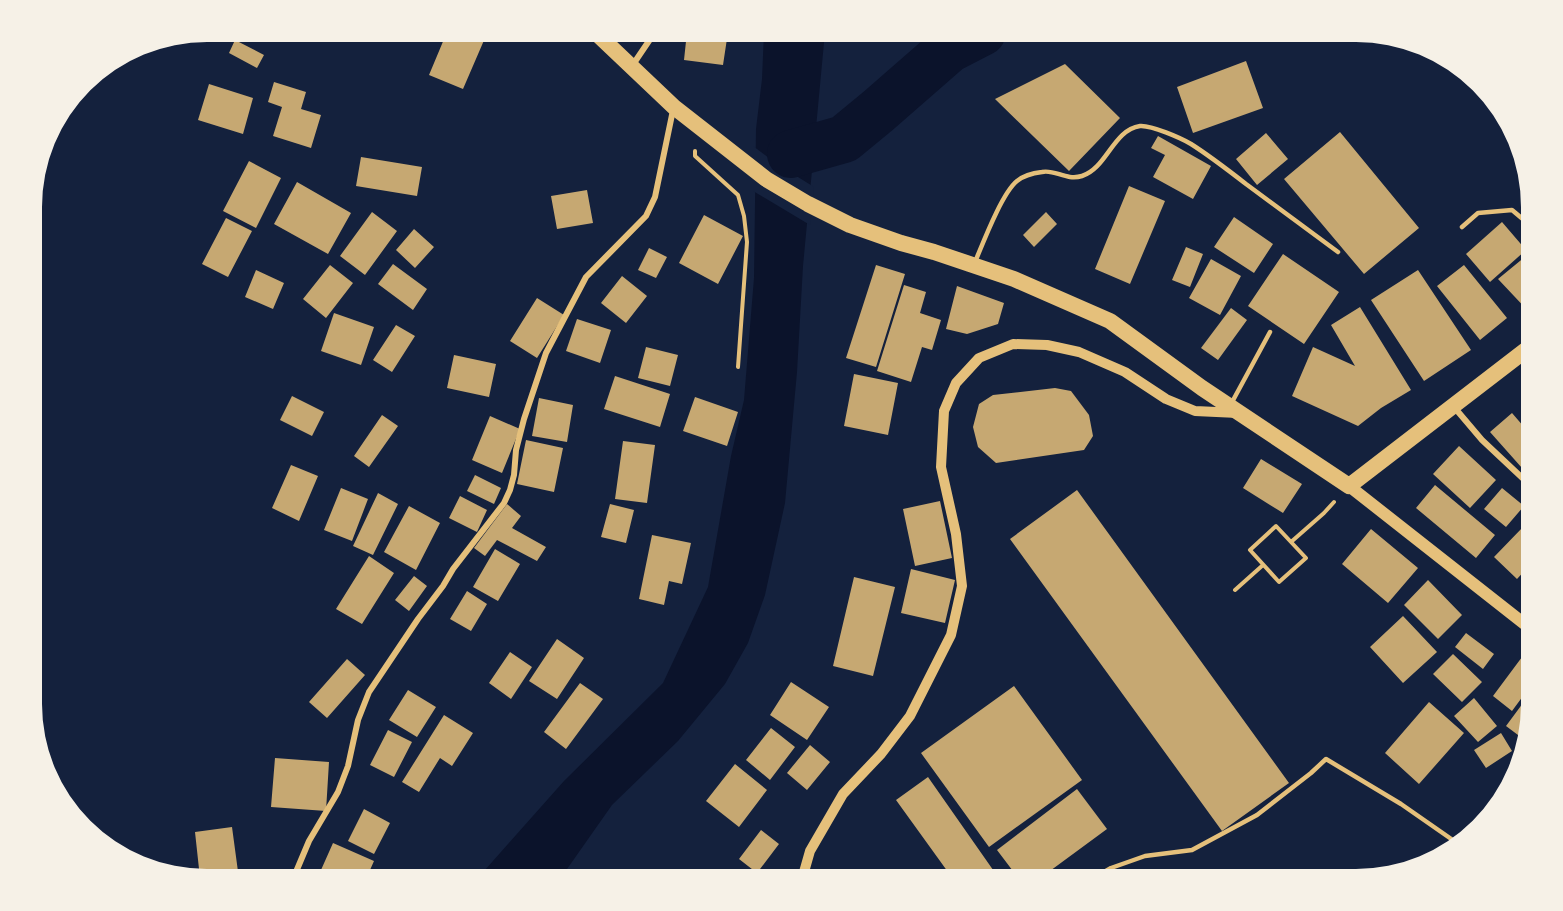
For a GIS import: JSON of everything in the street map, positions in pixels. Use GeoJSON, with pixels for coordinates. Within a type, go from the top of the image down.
{"type":"FeatureCollection","features":[{"type":"Feature","properties":{"kind":"highway"},"geometry":{"type":"LineString","coordinates":[[606,42],[674,107],[766,179],[850,225],[1014,279],[1110,321],[1235,410],[1349,486],[1521,354]]}},
{"type":"Feature","properties":{"kind":"main road"},"geometry":{"type":"LineString","coordinates":[[1349,486],[1521,620]]}},
{"type":"Feature","properties":{"kind":"street"},"geometry":{"type":"LineString","coordinates":[[632,67],[648,42]]}},
{"type":"Feature","properties":{"kind":"street"},"geometry":{"type":"LineString","coordinates":[[297,869],[309,841],[338,792],[348,766],[358,720],[369,692],[453,569],[504,503],[514,475],[516,450],[524,419],[546,353],[586,277],[646,216],[655,198],[674,107]]}},
{"type":"Feature","properties":{"kind":"street"},"geometry":{"type":"LineString","coordinates":[[805,869],[810,851],[843,794],[881,754],[910,716],[951,635],[962,586],[956,534],[941,467],[944,411],[956,383],[979,358],[1013,344],[1047,345],[1079,352],[1125,372],[1166,399],[1195,411],[1235,410]]}},
{"type":"Feature","properties":{"kind":"street"},"geometry":{"type":"LineString","coordinates":[[1453,406],[1482,440],[1521,477]]}},
{"type":"Feature","properties":{"kind":"lane"},"geometry":{"type":"LineString","coordinates":[[974,265],[1005,197],[1017,181],[1045,171],[1068,178],[1080,177],[1089,173],[1104,159],[1120,138],[1140,126],[1150,127],[1189,142],[1338,252]]}},
{"type":"Feature","properties":{"kind":"lane"},"geometry":{"type":"LineString","coordinates":[[1462,226],[1478,213],[1512,210],[1521,218]]}},
{"type":"Feature","properties":{"kind":"lane"},"geometry":{"type":"LineString","coordinates":[[1235,410],[1270,332]]}},
{"type":"Feature","properties":{"kind":"lane"},"geometry":{"type":"LineString","coordinates":[[1109,869],[1145,856],[1192,850],[1257,815],[1326,759],[1401,804],[1451,839]]}},
{"type":"Feature","properties":{"kind":"path"},"geometry":{"type":"LineString","coordinates":[[694,123],[695,156],[738,195],[744,216],[747,242],[738,367]]}},
{"type":"Feature","properties":{"kind":"path"},"geometry":{"type":"LineString","coordinates":[[1291,542],[1324,513],[1349,486]]}},
{"type":"Feature","properties":{"kind":"path"},"geometry":{"type":"LineString","coordinates":[[1276,526],[1291,542],[1305,558],[1279,582],[1250,550],[1276,526]]}},
{"type":"Feature","properties":{"kind":"path"},"geometry":{"type":"LineString","coordinates":[[1235,590],[1263,565]]}},
{"type":"Feature","properties":{"kind":"water"},"geometry":{"type":"Polygon","coordinates":[[[764,42],[824,42],[803,266],[797,372],[785,503],[765,595],[748,643],[725,684],[678,741],[612,805],[567,869],[486,869],[564,781],[663,683],[708,587],[731,456],[744,400],[754,278],[756,129],[764,42]]]}},
{"type":"Feature","properties":{"kind":"pier"},"geometry":{"type":"Polygon","coordinates":[[[753,146],[814,187],[810,225],[753,191],[753,146]]]}},
{"type":"Feature","properties":{"kind":"building"},"geometry":{"type":"Polygon","coordinates":[[[234,42],[239,42],[264,55],[257,68],[229,53],[234,42]]]}},
{"type":"Feature","properties":{"kind":"building"},"geometry":{"type":"Polygon","coordinates":[[[443,42],[483,42],[463,89],[429,75],[443,42]]]}},
{"type":"Feature","properties":{"kind":"building"},"geometry":{"type":"Polygon","coordinates":[[[686,42],[726,42],[723,65],[684,60],[686,42]]]}},
{"type":"Feature","properties":{"kind":"building"},"geometry":{"type":"Polygon","coordinates":[[[1246,61],[1263,108],[1193,133],[1177,87],[1246,61]]]}},
{"type":"Feature","properties":{"kind":"building"},"geometry":{"type":"Polygon","coordinates":[[[1065,64],[1120,118],[1069,171],[995,99],[1065,64]]]}},
{"type":"Feature","properties":{"kind":"building"},"geometry":{"type":"Polygon","coordinates":[[[274,82],[306,92],[301,109],[321,115],[311,148],[273,136],[282,107],[268,102],[274,82]]]}},
{"type":"Feature","properties":{"kind":"building"},"geometry":{"type":"Polygon","coordinates":[[[209,84],[253,98],[243,134],[198,120],[209,84]]]}},
{"type":"Feature","properties":{"kind":"building"},"geometry":{"type":"Polygon","coordinates":[[[1340,132],[1419,228],[1364,274],[1284,179],[1340,132]]]}},
{"type":"Feature","properties":{"kind":"building"},"geometry":{"type":"Polygon","coordinates":[[[1266,133],[1288,159],[1257,185],[1236,159],[1266,133]]]}},
{"type":"Feature","properties":{"kind":"building"},"geometry":{"type":"Polygon","coordinates":[[[1158,136],[1211,166],[1193,199],[1153,177],[1165,155],[1151,148],[1158,136]]]}},
{"type":"Feature","properties":{"kind":"building"},"geometry":{"type":"Polygon","coordinates":[[[361,157],[422,167],[417,196],[356,186],[361,157]]]}},
{"type":"Feature","properties":{"kind":"building"},"geometry":{"type":"Polygon","coordinates":[[[249,161],[281,178],[256,228],[223,211],[249,161]]]}},
{"type":"Feature","properties":{"kind":"building"},"geometry":{"type":"Polygon","coordinates":[[[297,182],[351,213],[328,254],[274,224],[297,182]]]}},
{"type":"Feature","properties":{"kind":"building"},"geometry":{"type":"Polygon","coordinates":[[[1129,186],[1165,201],[1130,284],[1095,269],[1129,186]]]}},
{"type":"Feature","properties":{"kind":"building"},"geometry":{"type":"Polygon","coordinates":[[[587,190],[593,223],[557,229],[551,196],[587,190]]]}},
{"type":"Feature","properties":{"kind":"building"},"geometry":{"type":"Polygon","coordinates":[[[372,212],[397,231],[365,275],[340,256],[372,212]]]}},
{"type":"Feature","properties":{"kind":"building"},"geometry":{"type":"Polygon","coordinates":[[[1046,212],[1057,224],[1034,247],[1023,235],[1046,212]]]}},
{"type":"Feature","properties":{"kind":"building"},"geometry":{"type":"Polygon","coordinates":[[[704,215],[743,236],[718,284],[679,263],[704,215]]]}},
{"type":"Feature","properties":{"kind":"building"},"geometry":{"type":"Polygon","coordinates":[[[1234,217],[1273,244],[1254,273],[1214,247],[1234,217]]]}},
{"type":"Feature","properties":{"kind":"building"},"geometry":{"type":"Polygon","coordinates":[[[226,218],[252,231],[228,277],[202,264],[226,218]]]}},
{"type":"Feature","properties":{"kind":"building"},"geometry":{"type":"Polygon","coordinates":[[[1502,222],[1521,244],[1521,254],[1490,282],[1466,254],[1502,222]]]}},
{"type":"Feature","properties":{"kind":"building"},"geometry":{"type":"Polygon","coordinates":[[[414,229],[434,247],[415,268],[396,250],[414,229]]]}},
{"type":"Feature","properties":{"kind":"building"},"geometry":{"type":"Polygon","coordinates":[[[1186,247],[1203,254],[1190,287],[1172,280],[1186,247]]]}},
{"type":"Feature","properties":{"kind":"building"},"geometry":{"type":"Polygon","coordinates":[[[649,248],[667,257],[656,278],[638,270],[649,248]]]}},
{"type":"Feature","properties":{"kind":"building"},"geometry":{"type":"Polygon","coordinates":[[[1283,254],[1339,292],[1304,344],[1248,306],[1283,254]]]}},
{"type":"Feature","properties":{"kind":"building"},"geometry":{"type":"Polygon","coordinates":[[[1211,259],[1241,276],[1220,315],[1189,298],[1211,259]]]}},
{"type":"Feature","properties":{"kind":"building"},"geometry":{"type":"Polygon","coordinates":[[[1521,260],[1521,303],[1498,279],[1521,260]]]}},
{"type":"Feature","properties":{"kind":"building"},"geometry":{"type":"Polygon","coordinates":[[[393,264],[427,289],[413,310],[378,284],[393,264]]]}},
{"type":"Feature","properties":{"kind":"building"},"geometry":{"type":"Polygon","coordinates":[[[330,265],[353,283],[326,318],[303,299],[330,265]]]}},
{"type":"Feature","properties":{"kind":"building"},"geometry":{"type":"Polygon","coordinates":[[[876,265],[905,274],[876,367],[846,358],[876,265]]]}},
{"type":"Feature","properties":{"kind":"building"},"geometry":{"type":"Polygon","coordinates":[[[1464,265],[1507,318],[1480,340],[1437,286],[1464,265]]]}},
{"type":"Feature","properties":{"kind":"building"},"geometry":{"type":"Polygon","coordinates":[[[256,270],[284,283],[273,309],[245,297],[256,270]]]}},
{"type":"Feature","properties":{"kind":"building"},"geometry":{"type":"Polygon","coordinates":[[[1418,270],[1471,350],[1424,381],[1371,300],[1418,270]]]}},
{"type":"Feature","properties":{"kind":"building"},"geometry":{"type":"Polygon","coordinates":[[[622,276],[647,296],[626,323],[601,303],[622,276]]]}},
{"type":"Feature","properties":{"kind":"building"},"geometry":{"type":"Polygon","coordinates":[[[904,285],[926,292],[920,313],[941,320],[932,350],[922,347],[911,382],[877,371],[904,285]]]}},
{"type":"Feature","properties":{"kind":"building"},"geometry":{"type":"Polygon","coordinates":[[[957,286],[1004,303],[998,324],[967,334],[946,329],[957,286]]]}},
{"type":"Feature","properties":{"kind":"building"},"geometry":{"type":"Polygon","coordinates":[[[537,298],[564,315],[537,358],[510,341],[537,298]]]}},
{"type":"Feature","properties":{"kind":"building"},"geometry":{"type":"Polygon","coordinates":[[[1360,307],[1411,390],[1381,408],[1358,426],[1292,396],[1313,347],[1355,366],[1331,325],[1360,307]]]}},
{"type":"Feature","properties":{"kind":"building"},"geometry":{"type":"Polygon","coordinates":[[[1231,308],[1247,320],[1218,360],[1201,348],[1231,308]]]}},
{"type":"Feature","properties":{"kind":"building"},"geometry":{"type":"Polygon","coordinates":[[[334,313],[374,327],[361,365],[321,351],[334,313]]]}},
{"type":"Feature","properties":{"kind":"building"},"geometry":{"type":"Polygon","coordinates":[[[577,319],[611,330],[600,363],[566,351],[577,319]]]}},
{"type":"Feature","properties":{"kind":"building"},"geometry":{"type":"Polygon","coordinates":[[[396,325],[415,336],[392,372],[373,360],[396,325]]]}},
{"type":"Feature","properties":{"kind":"building"},"geometry":{"type":"Polygon","coordinates":[[[646,347],[678,355],[670,386],[638,378],[646,347]]]}},
{"type":"Feature","properties":{"kind":"building"},"geometry":{"type":"Polygon","coordinates":[[[454,355],[496,364],[489,397],[447,388],[454,355]]]}},
{"type":"Feature","properties":{"kind":"building"},"geometry":{"type":"Polygon","coordinates":[[[854,374],[898,383],[888,435],[844,426],[854,374]]]}},
{"type":"Feature","properties":{"kind":"building"},"geometry":{"type":"Polygon","coordinates":[[[615,376],[670,394],[660,427],[604,409],[615,376]]]}},
{"type":"Feature","properties":{"kind":"building"},"geometry":{"type":"Polygon","coordinates":[[[1055,388],[1071,391],[1089,415],[1093,436],[1084,450],[996,463],[978,447],[973,427],[979,404],[993,395],[1055,388]]]}},
{"type":"Feature","properties":{"kind":"building"},"geometry":{"type":"Polygon","coordinates":[[[292,396],[324,412],[312,436],[280,420],[292,396]]]}},
{"type":"Feature","properties":{"kind":"building"},"geometry":{"type":"Polygon","coordinates":[[[695,397],[738,412],[727,446],[683,431],[695,397]]]}},
{"type":"Feature","properties":{"kind":"building"},"geometry":{"type":"Polygon","coordinates":[[[539,398],[573,405],[567,442],[532,436],[539,398]]]}},
{"type":"Feature","properties":{"kind":"building"},"geometry":{"type":"Polygon","coordinates":[[[1512,413],[1521,423],[1521,467],[1490,432],[1512,413]]]}},
{"type":"Feature","properties":{"kind":"building"},"geometry":{"type":"Polygon","coordinates":[[[382,415],[398,426],[369,467],[354,456],[382,415]]]}},
{"type":"Feature","properties":{"kind":"building"},"geometry":{"type":"Polygon","coordinates":[[[490,416],[520,429],[502,473],[472,460],[490,416]]]}},
{"type":"Feature","properties":{"kind":"building"},"geometry":{"type":"Polygon","coordinates":[[[526,440],[563,448],[554,492],[517,484],[526,440]]]}},
{"type":"Feature","properties":{"kind":"building"},"geometry":{"type":"Polygon","coordinates":[[[623,441],[655,445],[647,503],[615,499],[623,441]]]}},
{"type":"Feature","properties":{"kind":"building"},"geometry":{"type":"Polygon","coordinates":[[[1459,446],[1496,480],[1470,508],[1433,474],[1459,446]]]}},
{"type":"Feature","properties":{"kind":"building"},"geometry":{"type":"Polygon","coordinates":[[[1261,459],[1302,484],[1283,513],[1243,488],[1261,459]]]}},
{"type":"Feature","properties":{"kind":"building"},"geometry":{"type":"Polygon","coordinates":[[[291,465],[318,476],[299,521],[272,508],[291,465]]]}},
{"type":"Feature","properties":{"kind":"building"},"geometry":{"type":"Polygon","coordinates":[[[475,475],[501,488],[494,504],[467,491],[475,475]]]}},
{"type":"Feature","properties":{"kind":"building"},"geometry":{"type":"Polygon","coordinates":[[[1435,485],[1495,535],[1476,558],[1416,508],[1435,485]]]}},
{"type":"Feature","properties":{"kind":"building"},"geometry":{"type":"Polygon","coordinates":[[[341,488],[368,499],[352,541],[324,530],[341,488]]]}},
{"type":"Feature","properties":{"kind":"building"},"geometry":{"type":"Polygon","coordinates":[[[1502,488],[1521,504],[1521,510],[1506,527],[1484,509],[1502,488]]]}},
{"type":"Feature","properties":{"kind":"building"},"geometry":{"type":"Polygon","coordinates":[[[1077,490],[1289,783],[1222,831],[1010,539],[1077,490]]]}},
{"type":"Feature","properties":{"kind":"building"},"geometry":{"type":"Polygon","coordinates":[[[378,493],[398,504],[373,555],[353,546],[378,493]]]}},
{"type":"Feature","properties":{"kind":"building"},"geometry":{"type":"Polygon","coordinates":[[[460,496],[487,510],[477,532],[449,518],[460,496]]]}},
{"type":"Feature","properties":{"kind":"building"},"geometry":{"type":"Polygon","coordinates":[[[940,501],[952,558],[915,566],[903,509],[940,501]]]}},
{"type":"Feature","properties":{"kind":"building"},"geometry":{"type":"Polygon","coordinates":[[[507,504],[521,516],[512,528],[546,547],[537,561],[497,540],[485,556],[474,548],[507,504]]]}},
{"type":"Feature","properties":{"kind":"building"},"geometry":{"type":"Polygon","coordinates":[[[610,504],[634,510],[626,543],[601,537],[610,504]]]}},
{"type":"Feature","properties":{"kind":"building"},"geometry":{"type":"Polygon","coordinates":[[[409,506],[440,523],[416,570],[384,552],[409,506]]]}},
{"type":"Feature","properties":{"kind":"building"},"geometry":{"type":"Polygon","coordinates":[[[1371,529],[1418,568],[1388,603],[1342,564],[1371,529]]]}},
{"type":"Feature","properties":{"kind":"building"},"geometry":{"type":"Polygon","coordinates":[[[1521,529],[1521,575],[1517,579],[1494,557],[1521,529]]]}},
{"type":"Feature","properties":{"kind":"building"},"geometry":{"type":"Polygon","coordinates":[[[652,535],[691,543],[682,584],[669,581],[664,605],[639,599],[652,535]]]}},
{"type":"Feature","properties":{"kind":"building"},"geometry":{"type":"Polygon","coordinates":[[[495,549],[520,564],[498,601],[473,587],[495,549]]]}},
{"type":"Feature","properties":{"kind":"building"},"geometry":{"type":"Polygon","coordinates":[[[369,556],[394,573],[362,624],[336,609],[369,556]]]}},
{"type":"Feature","properties":{"kind":"building"},"geometry":{"type":"Polygon","coordinates":[[[911,569],[955,580],[945,623],[901,613],[911,569]]]}},
{"type":"Feature","properties":{"kind":"building"},"geometry":{"type":"Polygon","coordinates":[[[414,576],[427,586],[409,611],[395,600],[414,576]]]}},
{"type":"Feature","properties":{"kind":"building"},"geometry":{"type":"Polygon","coordinates":[[[854,577],[895,587],[873,676],[833,666],[854,577]]]}},
{"type":"Feature","properties":{"kind":"building"},"geometry":{"type":"Polygon","coordinates":[[[1428,580],[1462,615],[1438,639],[1404,605],[1428,580]]]}},
{"type":"Feature","properties":{"kind":"building"},"geometry":{"type":"Polygon","coordinates":[[[467,591],[487,604],[471,631],[450,619],[467,591]]]}},
{"type":"Feature","properties":{"kind":"building"},"geometry":{"type":"Polygon","coordinates":[[[1403,616],[1437,652],[1403,683],[1370,647],[1403,616]]]}},
{"type":"Feature","properties":{"kind":"building"},"geometry":{"type":"Polygon","coordinates":[[[1466,633],[1494,654],[1483,669],[1455,647],[1466,633]]]}},
{"type":"Feature","properties":{"kind":"building"},"geometry":{"type":"Polygon","coordinates":[[[557,639],[584,658],[557,699],[529,681],[557,639]]]}},
{"type":"Feature","properties":{"kind":"building"},"geometry":{"type":"Polygon","coordinates":[[[510,652],[532,667],[511,699],[489,683],[510,652]]]}},
{"type":"Feature","properties":{"kind":"building"},"geometry":{"type":"Polygon","coordinates":[[[1453,654],[1482,682],[1462,702],[1433,674],[1453,654]]]}},
{"type":"Feature","properties":{"kind":"building"},"geometry":{"type":"Polygon","coordinates":[[[1521,658],[1521,699],[1512,711],[1493,696],[1521,658]]]}},
{"type":"Feature","properties":{"kind":"building"},"geometry":{"type":"Polygon","coordinates":[[[347,659],[365,675],[327,718],[309,702],[347,659]]]}},
{"type":"Feature","properties":{"kind":"building"},"geometry":{"type":"Polygon","coordinates":[[[791,682],[829,707],[807,740],[770,715],[791,682]]]}},
{"type":"Feature","properties":{"kind":"building"},"geometry":{"type":"Polygon","coordinates":[[[580,683],[603,699],[566,749],[544,732],[580,683]]]}},
{"type":"Feature","properties":{"kind":"building"},"geometry":{"type":"Polygon","coordinates":[[[1014,686],[1082,780],[989,847],[921,753],[1014,686]]]}},
{"type":"Feature","properties":{"kind":"building"},"geometry":{"type":"Polygon","coordinates":[[[408,690],[436,707],[417,737],[389,720],[408,690]]]}},
{"type":"Feature","properties":{"kind":"building"},"geometry":{"type":"Polygon","coordinates":[[[1474,698],[1497,726],[1478,742],[1454,716],[1474,698]]]}},
{"type":"Feature","properties":{"kind":"building"},"geometry":{"type":"Polygon","coordinates":[[[1429,702],[1464,733],[1419,784],[1385,753],[1429,702]]]}},
{"type":"Feature","properties":{"kind":"building"},"geometry":{"type":"Polygon","coordinates":[[[1521,706],[1518,735],[1506,726],[1521,706]]]}},
{"type":"Feature","properties":{"kind":"building"},"geometry":{"type":"Polygon","coordinates":[[[444,715],[473,733],[452,766],[440,758],[419,792],[402,782],[444,715]]]}},
{"type":"Feature","properties":{"kind":"building"},"geometry":{"type":"Polygon","coordinates":[[[771,728],[795,747],[770,780],[746,760],[771,728]]]}},
{"type":"Feature","properties":{"kind":"building"},"geometry":{"type":"Polygon","coordinates":[[[388,730],[412,742],[394,777],[370,765],[388,730]]]}},
{"type":"Feature","properties":{"kind":"building"},"geometry":{"type":"Polygon","coordinates":[[[1501,733],[1512,751],[1486,768],[1474,750],[1501,733]]]}},
{"type":"Feature","properties":{"kind":"building"},"geometry":{"type":"Polygon","coordinates":[[[810,745],[830,762],[807,790],[787,773],[810,745]]]}},
{"type":"Feature","properties":{"kind":"building"},"geometry":{"type":"Polygon","coordinates":[[[275,758],[329,762],[326,811],[271,807],[275,758]]]}},
{"type":"Feature","properties":{"kind":"building"},"geometry":{"type":"Polygon","coordinates":[[[735,764],[767,790],[739,827],[706,801],[735,764]]]}},
{"type":"Feature","properties":{"kind":"building"},"geometry":{"type":"Polygon","coordinates":[[[928,777],[992,869],[946,869],[896,800],[928,777]]]}},
{"type":"Feature","properties":{"kind":"building"},"geometry":{"type":"Polygon","coordinates":[[[1077,789],[1107,829],[1053,869],[1011,869],[997,850],[1077,789]]]}},
{"type":"Feature","properties":{"kind":"building"},"geometry":{"type":"Polygon","coordinates":[[[364,809],[390,823],[374,854],[348,841],[364,809]]]}},
{"type":"Feature","properties":{"kind":"building"},"geometry":{"type":"Polygon","coordinates":[[[232,827],[238,869],[199,869],[195,832],[232,827]]]}},
{"type":"Feature","properties":{"kind":"building"},"geometry":{"type":"Polygon","coordinates":[[[761,830],[779,844],[760,869],[752,869],[739,859],[761,830]]]}},
{"type":"Feature","properties":{"kind":"building"},"geometry":{"type":"Polygon","coordinates":[[[333,843],[374,861],[370,869],[321,869],[333,843]]]}},
{"type":"Feature","properties":{"kind":"waterway"},"geometry":{"type":"LineString","coordinates":[[791,154],[844,139],[949,49],[963,42]]}}]}
